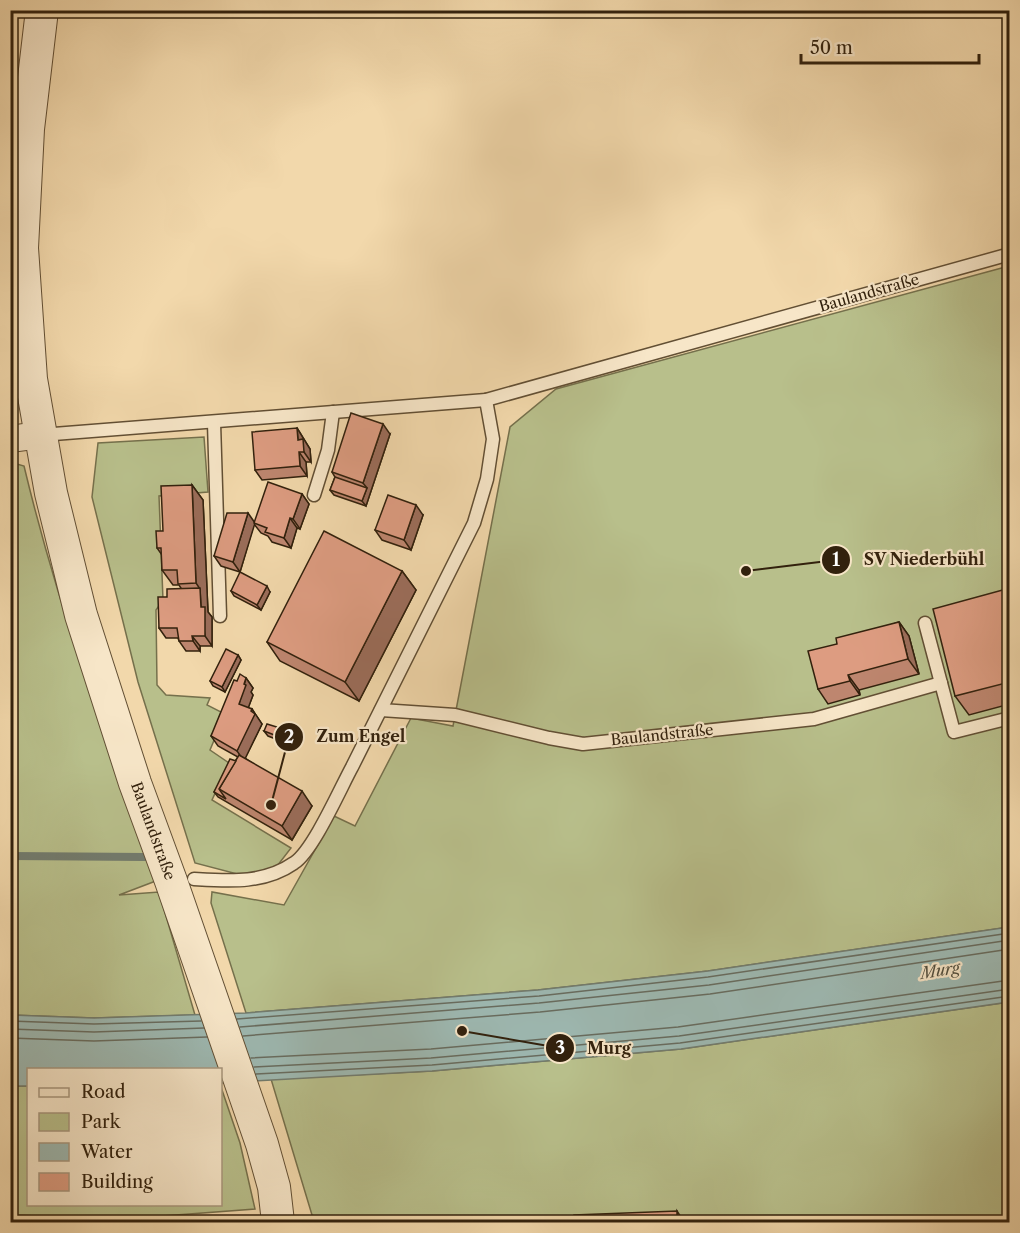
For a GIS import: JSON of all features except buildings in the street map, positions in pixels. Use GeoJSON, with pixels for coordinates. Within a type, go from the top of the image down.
{"type":"FeatureCollection","features":[{"type":"Feature","properties":{"kind":"street","name":"Baulandstraße"},"geometry":{"type":"LineString","coordinates":[[42,10],[28,129],[22,248],[32,379],[25,437],[60,533],[81,615],[135,783],[186,890],[274,1187],[278,1222]]}},
{"type":"Feature","properties":{"kind":"lane","name":"Baulandstraße"},"geometry":{"type":"LineString","coordinates":[[25,437],[486,400],[1010,254]]}},
{"type":"Feature","properties":{"kind":"lane"},"geometry":{"type":"LineString","coordinates":[[186,890],[232,881],[260,879],[277,874],[303,857],[332,807],[474,523],[487,479],[493,439],[486,400]]}},
{"type":"Feature","properties":{"kind":"lane"},"geometry":{"type":"LineString","coordinates":[[314,495],[328,450],[333,412]]}},
{"type":"Feature","properties":{"kind":"lane"},"geometry":{"type":"LineString","coordinates":[[214,423],[220,616]]}},
{"type":"Feature","properties":{"kind":"lane"},"geometry":{"type":"LineString","coordinates":[[925,623],[954,732],[1010,718]]}},
{"type":"Feature","properties":{"kind":"lane","name":"Baulandstraße"},"geometry":{"type":"LineString","coordinates":[[381,710],[455,716],[583,744],[814,719],[941,683]]}},
{"type":"Feature","properties":{"kind":"green space"},"geometry":{"type":"Polygon","coordinates":[[[1009,266],[1009,927],[708,971],[538,990],[246,1013],[211,903],[212,892],[284,905],[334,816],[355,826],[411,718],[453,726],[510,427],[556,389],[1009,266]]]}},
{"type":"Feature","properties":{"kind":"green space"},"geometry":{"type":"Polygon","coordinates":[[[204,437],[208,492],[159,496],[163,600],[156,610],[157,685],[166,695],[210,698],[207,705],[225,714],[210,750],[229,763],[212,800],[291,848],[274,870],[241,875],[195,863],[138,682],[92,497],[98,443],[204,437]]]}},
{"type":"Feature","properties":{"kind":"green space"},"geometry":{"type":"Polygon","coordinates":[[[10,462],[24,466],[52,571],[85,675],[161,879],[119,895],[159,892],[195,1015],[94,1018],[11,1015],[10,462]]]}},
{"type":"Feature","properties":{"kind":"green space"},"geometry":{"type":"Polygon","coordinates":[[[1009,1002],[1009,1222],[324,1222],[312,1215],[271,1079],[432,1071],[681,1049],[1009,1002]]]}},
{"type":"Feature","properties":{"kind":"green space"},"geometry":{"type":"Polygon","coordinates":[[[10,1086],[27,1086],[27,1206],[222,1206],[222,1090],[240,1143],[255,1209],[123,1219],[11,1215],[10,1086]]]}},
{"type":"Feature","properties":{"kind":"water"},"geometry":{"type":"Polygon","coordinates":[[[1009,927],[1009,1002],[681,1049],[432,1071],[222,1083],[222,1068],[27,1068],[27,1086],[11,1086],[11,1015],[94,1018],[246,1013],[538,990],[708,971],[1009,927]]]}},
{"type":"Feature","properties":{"kind":"waterway"},"geometry":{"type":"LineString","coordinates":[[10,856],[145,857]]}},
{"type":"Feature","properties":{"kind":"place","name":"SV Niederbühl"},"geometry":{"type":"Point","coordinates":[746,571]}},
{"type":"Feature","properties":{"kind":"place","name":"Zum Engel"},"geometry":{"type":"Point","coordinates":[271,805]}},
{"type":"Feature","properties":{"kind":"place","name":"Murg"},"geometry":{"type":"Point","coordinates":[462,1031]}}]}
